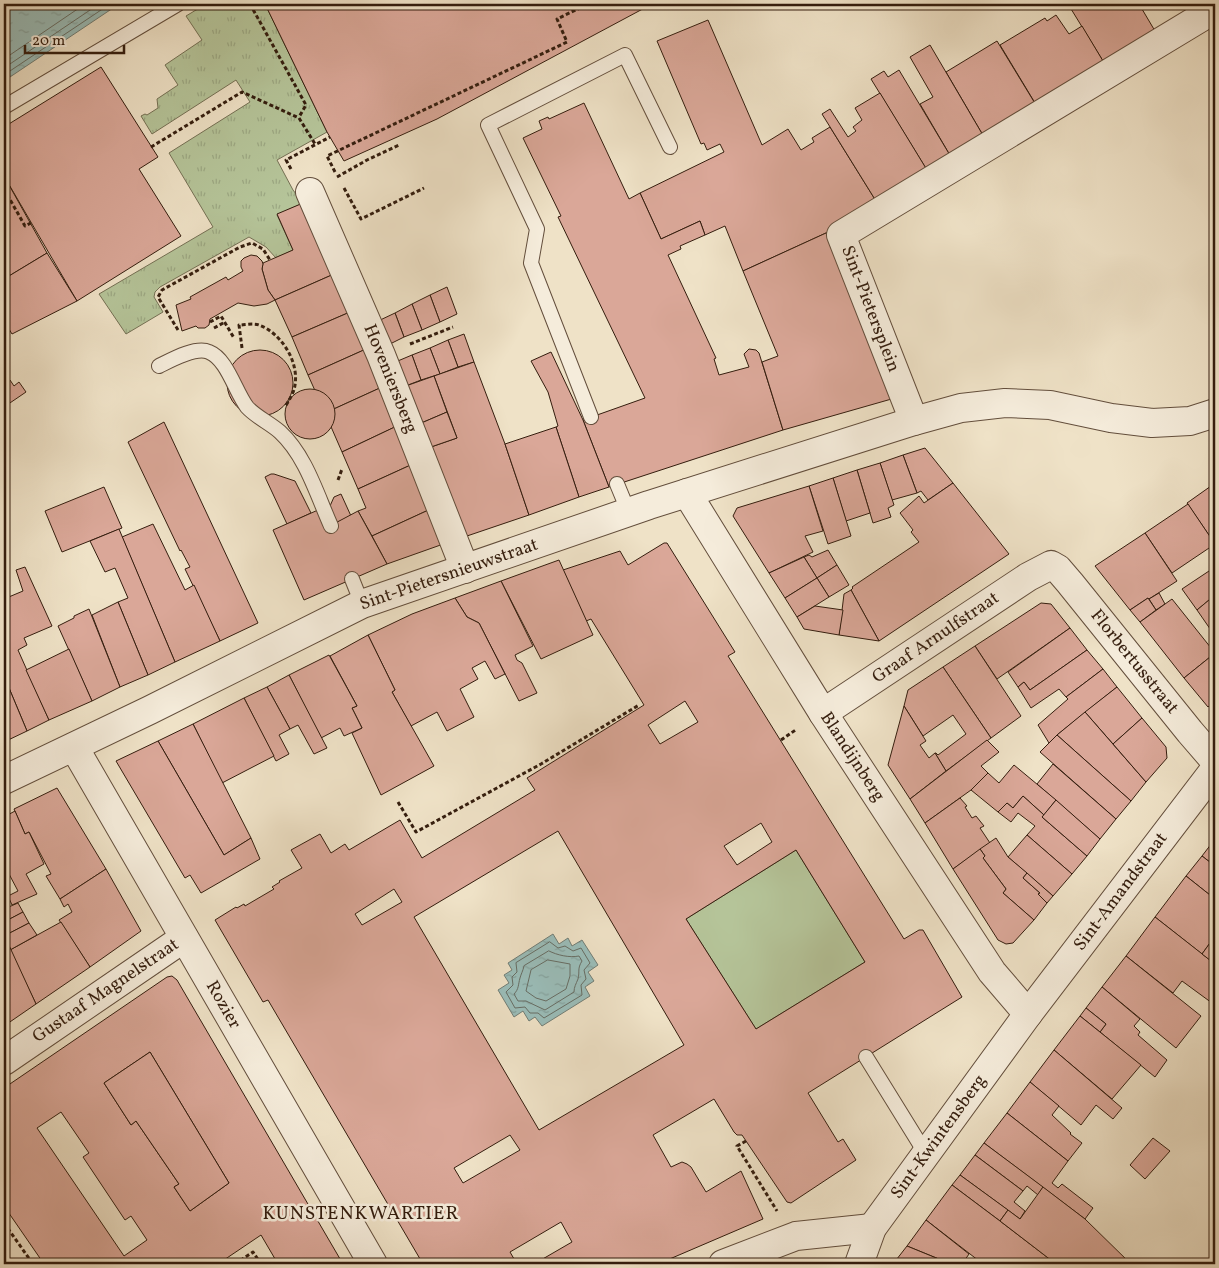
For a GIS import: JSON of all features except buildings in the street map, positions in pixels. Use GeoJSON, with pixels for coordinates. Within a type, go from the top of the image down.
{"type":"FeatureCollection","features":[{"type":"Feature","properties":{"kind":"street","name":"Sint-Pietersplein"},"geometry":{"type":"LineString","coordinates":[[914,421],[841,235],[1199,11]]}},
{"type":"Feature","properties":{"kind":"street","name":"Hoveniersberg"},"geometry":{"type":"LineString","coordinates":[[310,192],[381,355],[465,569]]}},
{"type":"Feature","properties":{"kind":"street"},"geometry":{"type":"LineString","coordinates":[[914,421],[961,408],[1005,403],[1050,406],[1111,418],[1152,423],[1190,421],[1215,413]]}},
{"type":"Feature","properties":{"kind":"street","name":"Sint-Pietersnieuwstraat"},"geometry":{"type":"LineString","coordinates":[[4,780],[362,604],[687,493],[914,421]]}},
{"type":"Feature","properties":{"kind":"street","name":"Blandijnberg"},"geometry":{"type":"LineString","coordinates":[[687,493],[823,713],[992,972],[1028,1014]]}},
{"type":"Feature","properties":{"kind":"street","name":"Graaf Arnulfstraat"},"geometry":{"type":"LineString","coordinates":[[823,713],[1028,577],[1051,565]]}},
{"type":"Feature","properties":{"kind":"street","name":"Florbertusstraat"},"geometry":{"type":"LineString","coordinates":[[1051,565],[1058,569],[1070,583],[1215,761]]}},
{"type":"Feature","properties":{"kind":"street","name":"Rozier"},"geometry":{"type":"LineString","coordinates":[[74,747],[373,1264]]}},
{"type":"Feature","properties":{"kind":"street","name":"Sint-Amandstraat"},"geometry":{"type":"LineString","coordinates":[[1028,1014],[1215,769]]}},
{"type":"Feature","properties":{"kind":"street","name":"Gustaaf Magnelstraat"},"geometry":{"type":"LineString","coordinates":[[4,1061],[184,938]]}},
{"type":"Feature","properties":{"kind":"street","name":"Sint-Kwintensberg"},"geometry":{"type":"LineString","coordinates":[[860,1264],[872,1228],[1028,1014]]}},
{"type":"Feature","properties":{"kind":"street"},"geometry":{"type":"LineString","coordinates":[[723,1264],[796,1236],[872,1228]]}},
{"type":"Feature","properties":{"kind":"lane"},"geometry":{"type":"LineString","coordinates":[[4,107],[178,4]]}},
{"type":"Feature","properties":{"kind":"lane"},"geometry":{"type":"LineString","coordinates":[[591,417],[530,263],[537,229],[488,125],[625,55],[670,147]]}},
{"type":"Feature","properties":{"kind":"lane"},"geometry":{"type":"LineString","coordinates":[[159,366],[187,353],[207,350],[220,358],[237,392],[249,409],[280,432],[294,449],[331,526]]}},
{"type":"Feature","properties":{"kind":"lane"},"geometry":{"type":"LineString","coordinates":[[617,484],[629,513]]}},
{"type":"Feature","properties":{"kind":"lane"},"geometry":{"type":"LineString","coordinates":[[352,579],[362,604]]}},
{"type":"Feature","properties":{"kind":"lane"},"geometry":{"type":"LineString","coordinates":[[866,1057],[926,1154]]}},
{"type":"Feature","properties":{"kind":"path"},"geometry":{"type":"LineString","coordinates":[[250,4],[306,105],[300,118]]}},
{"type":"Feature","properties":{"kind":"path"},"geometry":{"type":"LineString","coordinates":[[424,188],[361,219],[327,156],[567,42],[557,19],[588,4]]}},
{"type":"Feature","properties":{"kind":"path"},"geometry":{"type":"LineString","coordinates":[[151,147],[242,92],[300,118],[315,144]]}},
{"type":"Feature","properties":{"kind":"path"},"geometry":{"type":"LineString","coordinates":[[293,156],[330,137]]}},
{"type":"Feature","properties":{"kind":"path"},"geometry":{"type":"LineString","coordinates":[[367,160],[399,145]]}},
{"type":"Feature","properties":{"kind":"path"},"geometry":{"type":"LineString","coordinates":[[4,189],[25,226],[31,223]]}},
{"type":"Feature","properties":{"kind":"path"},"geometry":{"type":"LineString","coordinates":[[171,319],[158,298],[162,290],[240,247],[252,243],[263,249],[270,260]]}},
{"type":"Feature","properties":{"kind":"path"},"geometry":{"type":"LineString","coordinates":[[210,322],[221,316],[243,354],[239,325],[257,324],[274,333],[292,358],[296,377],[295,386],[286,405]]}},
{"type":"Feature","properties":{"kind":"path"},"geometry":{"type":"LineString","coordinates":[[211,329],[225,322]]}},
{"type":"Feature","properties":{"kind":"path"},"geometry":{"type":"LineString","coordinates":[[381,355],[453,326]]}},
{"type":"Feature","properties":{"kind":"path"},"geometry":{"type":"LineString","coordinates":[[398,802],[416,832],[540,764],[639,706]]}},
{"type":"Feature","properties":{"kind":"path"},"geometry":{"type":"LineString","coordinates":[[746,1140],[737,1146],[774,1206]]}},
{"type":"Feature","properties":{"kind":"path"},"geometry":{"type":"LineString","coordinates":[[4,1223],[33,1264]]}},
{"type":"Feature","properties":{"kind":"path"},"geometry":{"type":"LineString","coordinates":[[236,1264],[253,1252],[261,1264]]}},
{"type":"Feature","properties":{"kind":"green space"},"geometry":{"type":"Polygon","coordinates":[[[206,4],[265,4],[327,132],[277,160],[293,190],[303,203],[277,215],[293,250],[276,258],[266,247],[249,237],[160,287],[155,292],[154,297],[163,312],[126,334],[99,294],[213,227],[169,153],[250,102],[236,80],[152,134],[141,116],[147,115],[158,108],[157,99],[178,85],[165,65],[202,40],[186,16],[206,4]]]}},
{"type":"Feature","properties":{"kind":"green space"},"geometry":{"type":"Polygon","coordinates":[[[796,850],[865,962],[756,1029],[686,919],[796,850]]]}},
{"type":"Feature","properties":{"kind":"water"},"geometry":{"type":"Polygon","coordinates":[[[4,4],[119,4],[4,81],[4,4]]]}},
{"type":"Feature","properties":{"kind":"water"},"geometry":{"type":"Polygon","coordinates":[[[553,934],[559,944],[568,938],[572,946],[582,940],[598,965],[588,972],[594,981],[585,987],[590,996],[542,1026],[535,1017],[529,1021],[523,1011],[514,1017],[498,990],[509,983],[504,975],[512,970],[508,963],[553,934]]]}},
{"type":"Feature","properties":{"kind":"district","name":"KUNSTENKWARTIER"},"geometry":{"type":"Point","coordinates":[361,1214]}}]}
